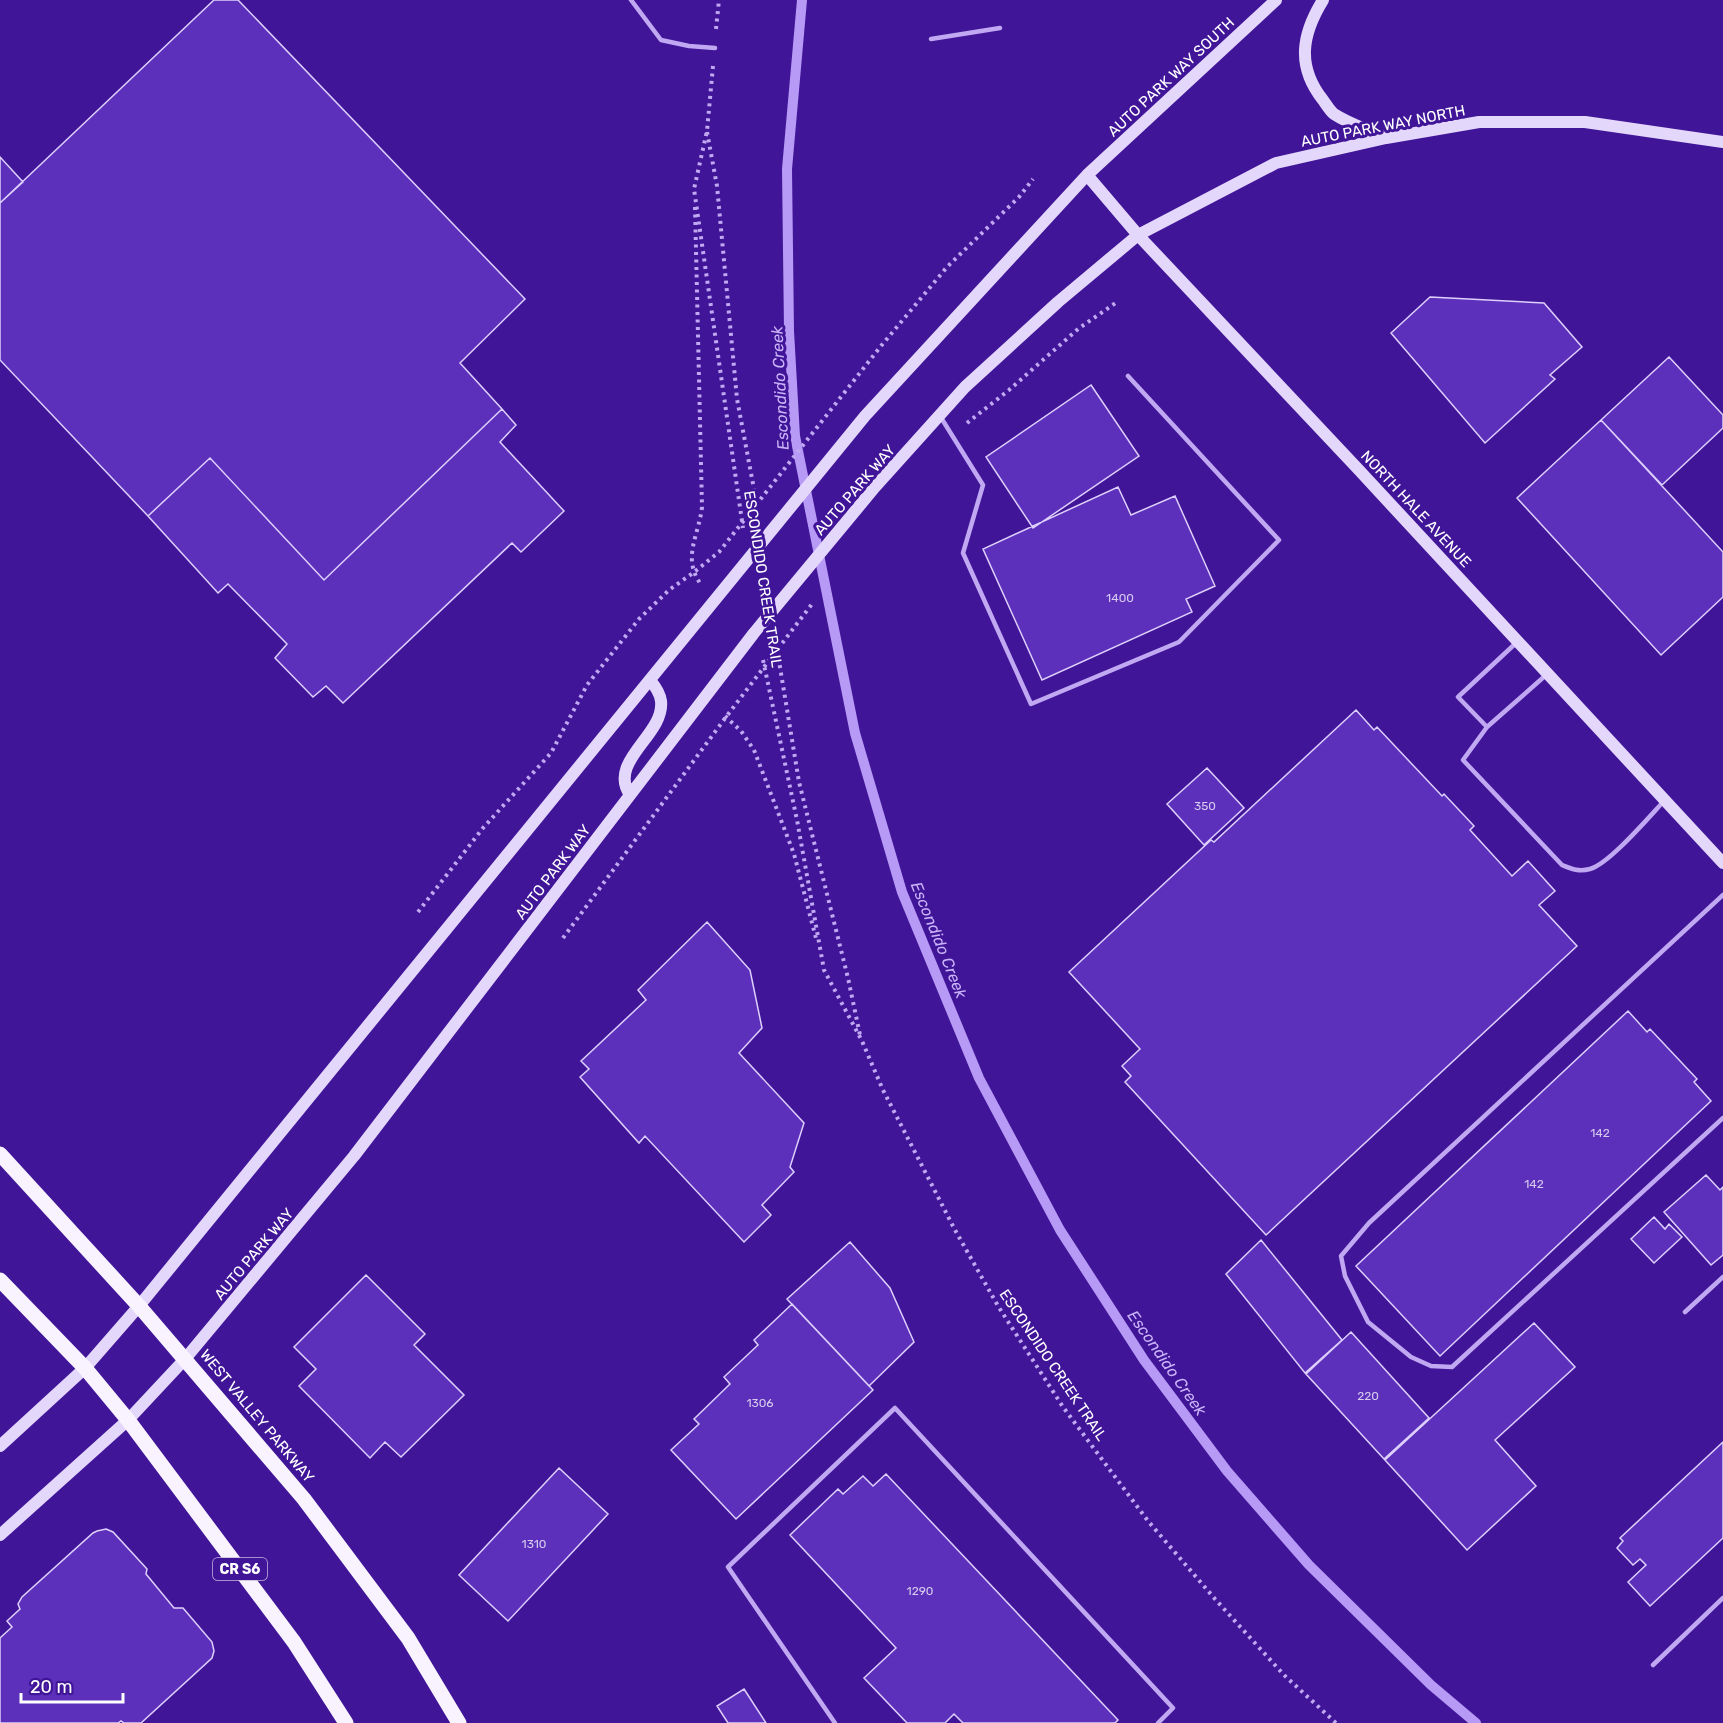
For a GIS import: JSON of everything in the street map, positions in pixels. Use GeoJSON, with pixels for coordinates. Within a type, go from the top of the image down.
{"type":"FeatureCollection","features":[{"type":"Feature","properties":{"kind":"main road","name":"AUTO PARK WAY SOUTH"},"geometry":{"type":"LineString","coordinates":[[1087,175],[1276,0]]}},
{"type":"Feature","properties":{"kind":"main road"},"geometry":{"type":"LineString","coordinates":[[1323,0],[1316,12],[1304,48],[1306,72],[1318,94],[1334,114],[1386,138]]}},
{"type":"Feature","properties":{"kind":"main road","name":"AUTO PARK WAY NORTH"},"geometry":{"type":"LineString","coordinates":[[1138,235],[1276,163],[1386,138],[1479,122],[1574,122],[1723,142]]}},
{"type":"Feature","properties":{"kind":"main road","name":"NORTH HALE AVENUE"},"geometry":{"type":"LineString","coordinates":[[1087,175],[1138,235],[1723,863]]}},
{"type":"Feature","properties":{"kind":"main road"},"geometry":{"type":"LineString","coordinates":[[0,1446],[85,1368],[139,1306],[865,416],[1087,175]]}},
{"type":"Feature","properties":{"kind":"main road","name":"AUTO PARK WAY"},"geometry":{"type":"LineString","coordinates":[[0,1535],[128,1420],[185,1359],[354,1156],[753,633],[875,487],[965,387],[991,362],[1138,235]]}},
{"type":"Feature","properties":{"kind":"main road"},"geometry":{"type":"LineString","coordinates":[[630,795],[625,788],[624,776],[628,765],[658,718],[662,702],[659,692],[650,680]]}},
{"type":"Feature","properties":{"kind":"main road","name":"WEST VALLEY PARKWAY"},"geometry":{"type":"LineString","coordinates":[[0,1154],[139,1306],[304,1499],[408,1638],[459,1723]]}},
{"type":"Feature","properties":{"kind":"main road","name":"CR S6"},"geometry":{"type":"LineString","coordinates":[[0,1280],[85,1368],[128,1420],[294,1642],[346,1723]]}},
{"type":"Feature","properties":{"kind":"lane"},"geometry":{"type":"LineString","coordinates":[[631,0],[661,40],[689,46],[715,48]]}},
{"type":"Feature","properties":{"kind":"lane"},"geometry":{"type":"LineString","coordinates":[[931,39],[1000,28]]}},
{"type":"Feature","properties":{"kind":"lane"},"geometry":{"type":"LineString","coordinates":[[939,416],[983,485],[963,553],[1031,704],[1179,642],[1279,540],[1128,376]]}},
{"type":"Feature","properties":{"kind":"lane"},"geometry":{"type":"LineString","coordinates":[[1487,728],[1458,696],[1518,641]]}},
{"type":"Feature","properties":{"kind":"lane"},"geometry":{"type":"LineString","coordinates":[[1548,674],[1487,728],[1463,760],[1562,865],[1576,871],[1592,869],[1617,850],[1665,801]]}},
{"type":"Feature","properties":{"kind":"lane"},"geometry":{"type":"LineString","coordinates":[[1723,895],[1369,1223],[1341,1256],[1345,1276],[1368,1322],[1411,1356],[1431,1366],[1452,1367],[1723,1118]]}},
{"type":"Feature","properties":{"kind":"lane"},"geometry":{"type":"LineString","coordinates":[[1685,1312],[1723,1277]]}},
{"type":"Feature","properties":{"kind":"lane"},"geometry":{"type":"LineString","coordinates":[[835,1723],[728,1567],[895,1408],[1173,1708],[1158,1723]]}},
{"type":"Feature","properties":{"kind":"lane"},"geometry":{"type":"LineString","coordinates":[[1653,1665],[1723,1598]]}},
{"type":"Feature","properties":{"kind":"path","name":"ESCONDIDO CREEK TRAIL"},"geometry":{"type":"LineString","coordinates":[[693,573],[690,551],[702,507],[694,189],[707,131],[719,0]]}},
{"type":"Feature","properties":{"kind":"path"},"geometry":{"type":"LineString","coordinates":[[418,912],[483,828],[551,753],[587,685],[639,619],[669,590],[719,552],[947,267],[1019,197],[1033,180]]}},
{"type":"Feature","properties":{"kind":"path","name":"ESCONDIDO CREEK TRAIL"},"geometry":{"type":"LineString","coordinates":[[694,189],[744,534]]}},
{"type":"Feature","properties":{"kind":"path"},"geometry":{"type":"LineString","coordinates":[[693,573],[714,602]]}},
{"type":"Feature","properties":{"kind":"path"},"geometry":{"type":"LineString","coordinates":[[563,938],[814,601]]}},
{"type":"Feature","properties":{"kind":"path","name":"ESCONDIDO CREEK TRAIL"},"geometry":{"type":"LineString","coordinates":[[762,651],[797,820],[824,970]]}},
{"type":"Feature","properties":{"kind":"path","name":"ESCONDIDO CREEK TRAIL"},"geometry":{"type":"LineString","coordinates":[[706,697],[741,731],[754,750],[794,854],[824,970],[862,1041],[883,1090],[955,1230],[998,1306],[1063,1407],[1148,1521],[1284,1674],[1336,1723]]}},
{"type":"Feature","properties":{"kind":"building"},"geometry":{"type":"Polygon","coordinates":[[[214,0],[238,0],[525,299],[460,363],[502,409],[324,580],[210,458],[148,516],[0,360],[0,203],[214,0]]]}},
{"type":"Feature","properties":{"kind":"building"},"geometry":{"type":"Polygon","coordinates":[[[0,157],[23,182],[0,203],[0,157]]]}},
{"type":"Feature","properties":{"kind":"building"},"geometry":{"type":"Polygon","coordinates":[[[1430,297],[1544,303],[1582,347],[1550,375],[1555,379],[1485,443],[1391,333],[1430,297]]]}},
{"type":"Feature","properties":{"kind":"building"},"geometry":{"type":"Polygon","coordinates":[[[1669,357],[1723,415],[1723,428],[1662,485],[1601,420],[1669,357]]]}},
{"type":"Feature","properties":{"kind":"building"},"geometry":{"type":"Polygon","coordinates":[[[1091,385],[1139,456],[1033,528],[986,457],[1091,385]]]}},
{"type":"Feature","properties":{"kind":"building"},"geometry":{"type":"Polygon","coordinates":[[[502,409],[516,425],[500,442],[564,511],[521,552],[512,543],[343,703],[326,686],[313,697],[275,658],[287,644],[228,584],[218,593],[148,516],[210,458],[324,580],[502,409]]]}},
{"type":"Feature","properties":{"kind":"building"},"geometry":{"type":"Polygon","coordinates":[[[1601,420],[1723,552],[1723,597],[1661,655],[1517,498],[1601,420]]]}},
{"type":"Feature","properties":{"kind":"building"},"geometry":{"type":"Polygon","coordinates":[[[1118,487],[1131,515],[1175,496],[1215,586],[1186,599],[1192,612],[1042,680],[983,549],[1118,487]]]}},
{"type":"Feature","properties":{"kind":"building"},"geometry":{"type":"Polygon","coordinates":[[[1356,710],[1374,730],[1377,727],[1442,796],[1444,794],[1474,826],[1470,830],[1512,876],[1528,861],[1555,891],[1539,905],[1577,946],[1266,1235],[1125,1082],[1131,1076],[1122,1066],[1140,1049],[1069,972],[1356,710]]]}},
{"type":"Feature","properties":{"kind":"building"},"geometry":{"type":"Polygon","coordinates":[[[1207,768],[1244,808],[1204,845],[1167,804],[1207,768]]]}},
{"type":"Feature","properties":{"kind":"building"},"geometry":{"type":"Polygon","coordinates":[[[707,922],[750,970],[762,1028],[739,1053],[804,1123],[790,1167],[794,1172],[762,1205],[771,1215],[744,1242],[645,1136],[639,1143],[580,1077],[589,1069],[581,1061],[646,1000],[638,990],[707,922]]]}},
{"type":"Feature","properties":{"kind":"building"},"geometry":{"type":"Polygon","coordinates":[[[1628,1011],[1647,1032],[1650,1029],[1697,1079],[1694,1082],[1711,1101],[1440,1356],[1356,1266],[1628,1011]]]}},
{"type":"Feature","properties":{"kind":"building"},"geometry":{"type":"Polygon","coordinates":[[[1706,1175],[1720,1190],[1723,1187],[1723,1255],[1711,1265],[1664,1212],[1706,1175]]]}},
{"type":"Feature","properties":{"kind":"building"},"geometry":{"type":"Polygon","coordinates":[[[1654,1217],[1665,1229],[1669,1224],[1682,1237],[1654,1263],[1631,1239],[1654,1217]]]}},
{"type":"Feature","properties":{"kind":"building"},"geometry":{"type":"Polygon","coordinates":[[[1261,1240],[1342,1340],[1305,1373],[1226,1274],[1261,1240]]]}},
{"type":"Feature","properties":{"kind":"building"},"geometry":{"type":"Polygon","coordinates":[[[850,1242],[890,1288],[914,1342],[869,1386],[787,1299],[850,1242]]]}},
{"type":"Feature","properties":{"kind":"building"},"geometry":{"type":"Polygon","coordinates":[[[366,1275],[425,1334],[414,1345],[464,1395],[401,1457],[385,1442],[370,1458],[299,1386],[316,1369],[294,1347],[366,1275]]]}},
{"type":"Feature","properties":{"kind":"building"},"geometry":{"type":"Polygon","coordinates":[[[792,1304],[873,1390],[736,1519],[671,1450],[699,1424],[694,1419],[730,1384],[724,1377],[758,1345],[754,1340],[792,1304]]]}},
{"type":"Feature","properties":{"kind":"building"},"geometry":{"type":"Polygon","coordinates":[[[1534,1323],[1575,1367],[1495,1440],[1536,1486],[1467,1550],[1385,1460],[1534,1323]]]}},
{"type":"Feature","properties":{"kind":"building"},"geometry":{"type":"Polygon","coordinates":[[[1351,1332],[1429,1418],[1384,1459],[1306,1374],[1351,1332]]]}},
{"type":"Feature","properties":{"kind":"building"},"geometry":{"type":"Polygon","coordinates":[[[1723,1442],[1723,1538],[1650,1606],[1628,1582],[1646,1565],[1640,1559],[1633,1565],[1617,1548],[1623,1541],[1620,1538],[1723,1442]]]}},
{"type":"Feature","properties":{"kind":"building"},"geometry":{"type":"Polygon","coordinates":[[[559,1468],[608,1514],[508,1621],[459,1575],[559,1468]]]}},
{"type":"Feature","properties":{"kind":"building"},"geometry":{"type":"Polygon","coordinates":[[[886,1474],[1118,1720],[1115,1723],[963,1723],[954,1714],[945,1723],[907,1723],[864,1678],[896,1648],[790,1535],[838,1489],[843,1494],[863,1476],[873,1486],[886,1474]]]}},
{"type":"Feature","properties":{"kind":"building"},"geometry":{"type":"Polygon","coordinates":[[[106,1529],[113,1532],[147,1569],[146,1574],[174,1608],[183,1608],[212,1642],[214,1651],[212,1658],[141,1723],[121,1721],[118,1723],[0,1723],[0,1638],[12,1627],[7,1621],[20,1609],[18,1604],[22,1597],[93,1533],[106,1529]]]}},
{"type":"Feature","properties":{"kind":"building"},"geometry":{"type":"Polygon","coordinates":[[[744,1689],[766,1723],[728,1723],[717,1706],[744,1689]]]}},
{"type":"Feature","properties":{"kind":"waterway","name":"Escondido Creek"},"geometry":{"type":"LineString","coordinates":[[802,0],[787,169],[789,331],[795,436],[855,733],[902,892],[979,1078],[1060,1230],[1144,1360],[1227,1471],[1309,1565],[1431,1685],[1476,1723]]}}]}
